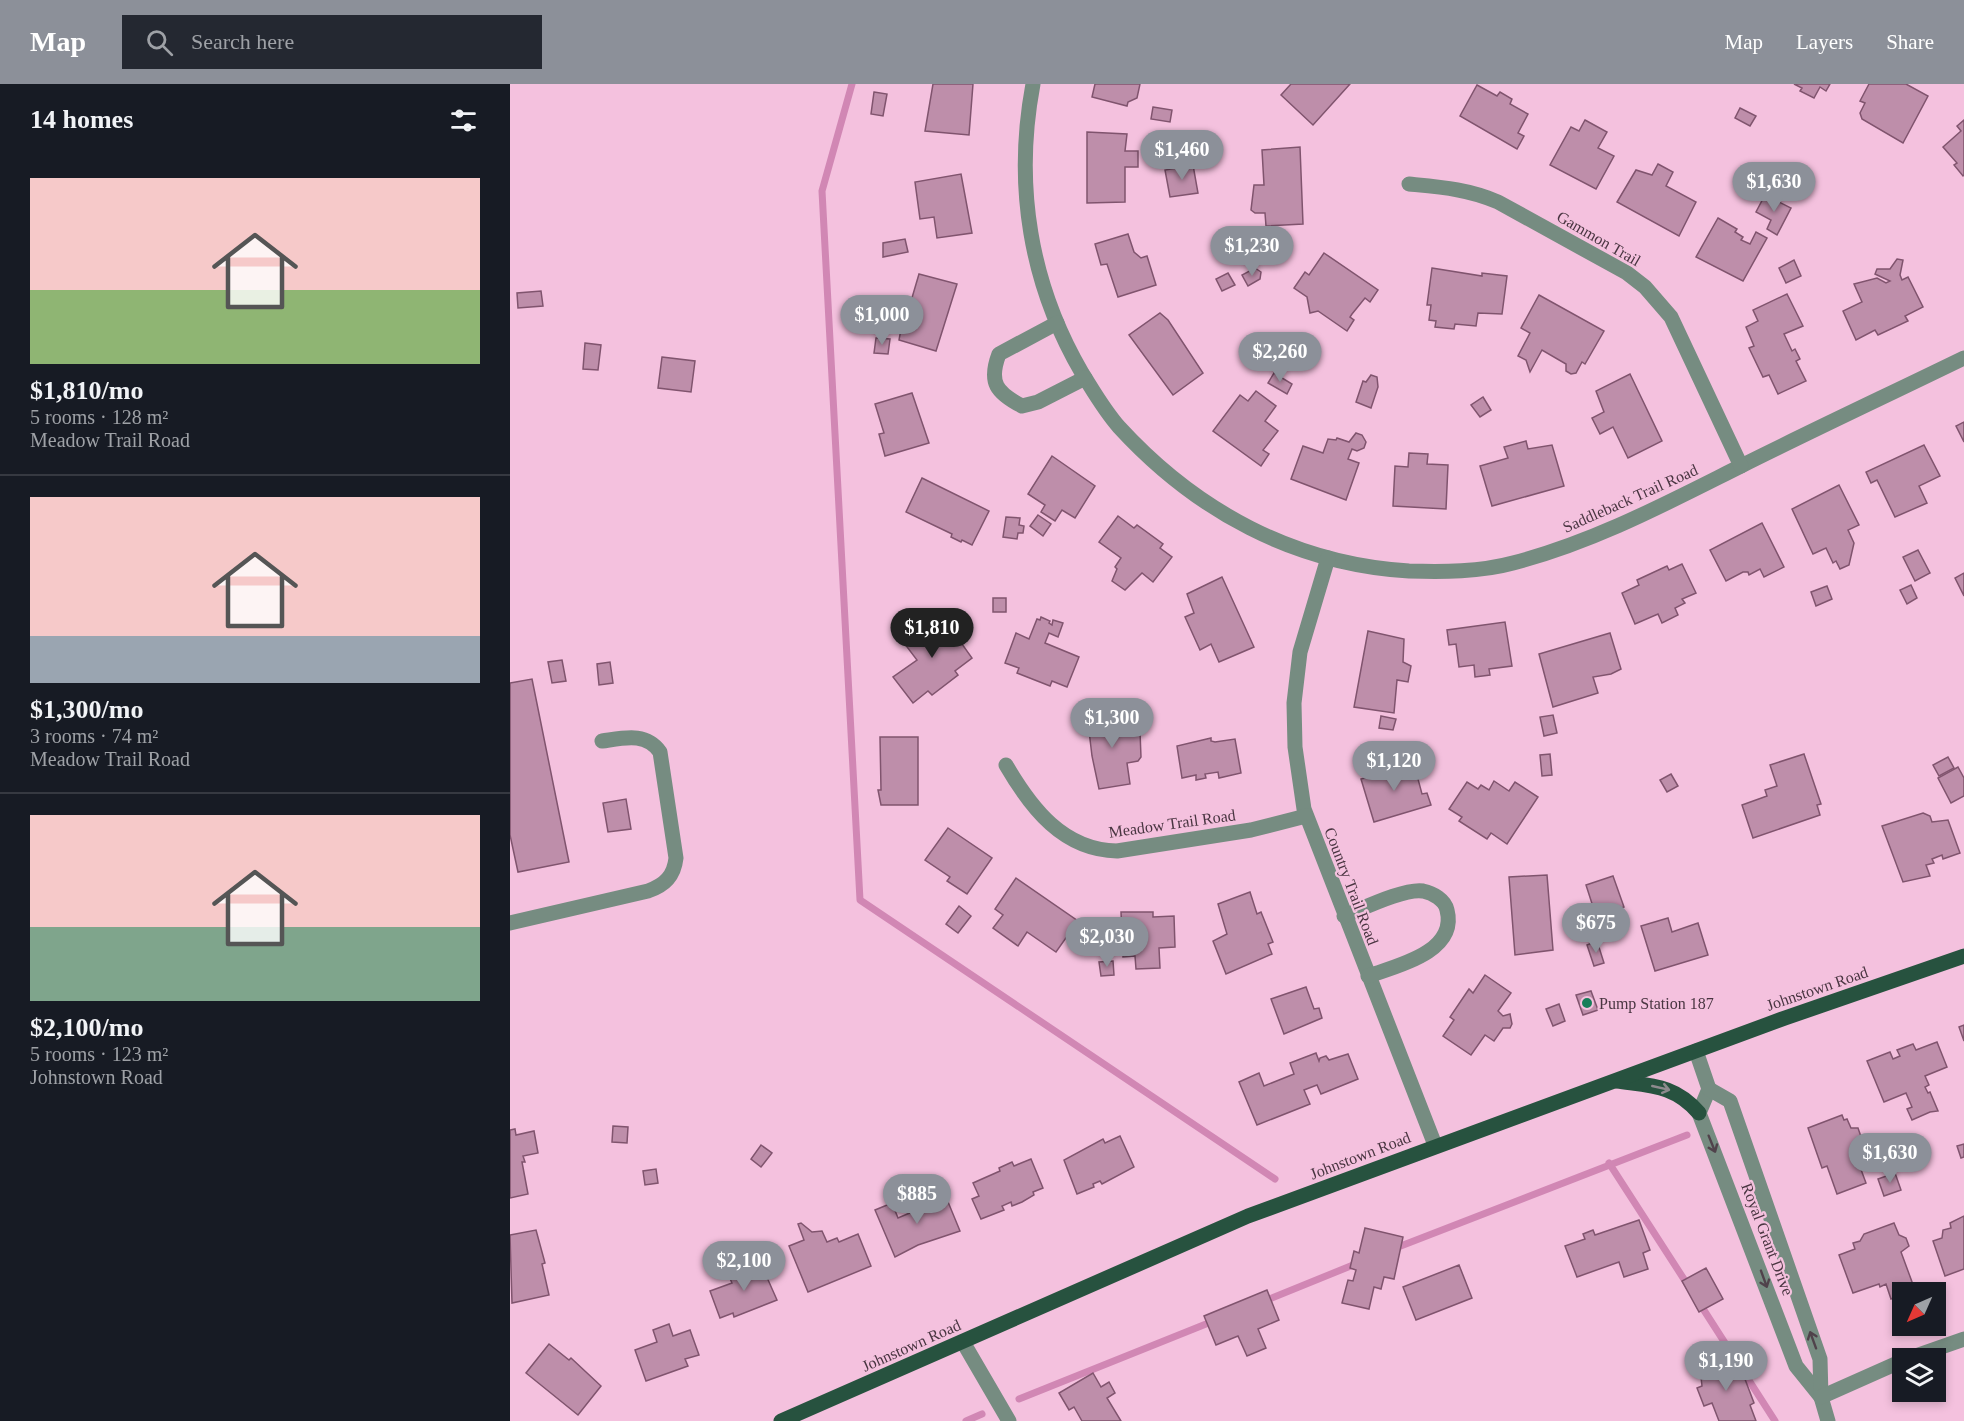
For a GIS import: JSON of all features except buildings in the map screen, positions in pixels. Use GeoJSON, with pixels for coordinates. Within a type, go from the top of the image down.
{"type":"FeatureCollection","features":[{"type":"Feature","properties":{"kind":"main road","name":"Johnstown Road"},"geometry":{"type":"LineString","coordinates":[[781,1421],[1248,1216],[1435,1145],[1964,956]]}},
{"type":"Feature","properties":{"kind":"main road"},"geometry":{"type":"LineString","coordinates":[[1614,1081],[1660,1087],[1676,1092],[1686,1098],[1699,1113]]}},
{"type":"Feature","properties":{"kind":"street","name":"Saddleback Trail Road"},"geometry":{"type":"LineString","coordinates":[[1033,84],[1027,117],[1024,162],[1033,252],[1044,293],[1085,378],[1114,421],[1143,453],[1210,507],[1245,528],[1293,548],[1356,566],[1431,572],[1469,570],[1509,564],[1591,539],[1964,358]]}},
{"type":"Feature","properties":{"kind":"street","name":"Gammon Trail"},"geometry":{"type":"LineString","coordinates":[[1409,184],[1480,194],[1627,273],[1645,287],[1659,301],[1683,338],[1741,466]]}},
{"type":"Feature","properties":{"kind":"street"},"geometry":{"type":"LineString","coordinates":[[1057,323],[999,354],[993,370],[996,385],[1007,398],[1022,406],[1038,402],[1085,378]]}},
{"type":"Feature","properties":{"kind":"street","name":"Country Trail Road"},"geometry":{"type":"LineString","coordinates":[[1328,558],[1300,652],[1294,704],[1295,747],[1306,816],[1435,1145]]}},
{"type":"Feature","properties":{"kind":"street"},"geometry":{"type":"LineString","coordinates":[[510,923],[635,895],[662,884],[675,871],[676,858],[660,752],[654,743],[643,738],[630,737],[602,741]]}},
{"type":"Feature","properties":{"kind":"street","name":"Meadow Trail Road"},"geometry":{"type":"LineString","coordinates":[[1006,765],[1027,800],[1045,820],[1080,845],[1102,851],[1118,851],[1251,830],[1306,816]]}},
{"type":"Feature","properties":{"kind":"street"},"geometry":{"type":"LineString","coordinates":[[1344,916],[1422,891],[1439,898],[1447,907],[1449,923],[1446,937],[1432,949],[1407,962],[1368,976]]}},
{"type":"Feature","properties":{"kind":"street"},"geometry":{"type":"LineString","coordinates":[[1696,1051],[1709,1089],[1699,1113]]}},
{"type":"Feature","properties":{"kind":"street","name":"Royal Grant Drive"},"geometry":{"type":"LineString","coordinates":[[1709,1089],[1730,1101],[1820,1359],[1821,1397],[1828,1421]]}},
{"type":"Feature","properties":{"kind":"street","name":"Royal Grant Drive"},"geometry":{"type":"LineString","coordinates":[[1699,1113],[1796,1366],[1821,1397]]}},
{"type":"Feature","properties":{"kind":"street"},"geometry":{"type":"LineString","coordinates":[[1937,1348],[1964,1338]]}},
{"type":"Feature","properties":{"kind":"street"},"geometry":{"type":"LineString","coordinates":[[963,1342],[1010,1421]]}},
{"type":"Feature","properties":{"kind":"street"},"geometry":{"type":"LineString","coordinates":[[1821,1397],[1892,1365]]}},
{"type":"Feature","properties":{"kind":"waterway"},"geometry":{"type":"LineString","coordinates":[[852,84],[822,191],[860,900],[1275,1179]]}},
{"type":"Feature","properties":{"kind":"waterway"},"geometry":{"type":"LineString","coordinates":[[1393,1249],[1687,1135]]}},
{"type":"Feature","properties":{"kind":"waterway"},"geometry":{"type":"LineString","coordinates":[[1609,1163],[1689,1287]]}},
{"type":"Feature","properties":{"kind":"waterway"},"geometry":{"type":"LineString","coordinates":[[1262,1302],[1358,1263]]}},
{"type":"Feature","properties":{"kind":"waterway"},"geometry":{"type":"LineString","coordinates":[[1700,1304],[1775,1421]]}},
{"type":"Feature","properties":{"kind":"waterway"},"geometry":{"type":"LineString","coordinates":[[1019,1399],[1216,1320]]}},
{"type":"Feature","properties":{"kind":"waterway"},"geometry":{"type":"LineString","coordinates":[[966,1421],[982,1414]]}},
{"type":"Feature","properties":{"kind":"place","name":"Pump Station 187"},"geometry":{"type":"Point","coordinates":[1587,1003]}}]}
